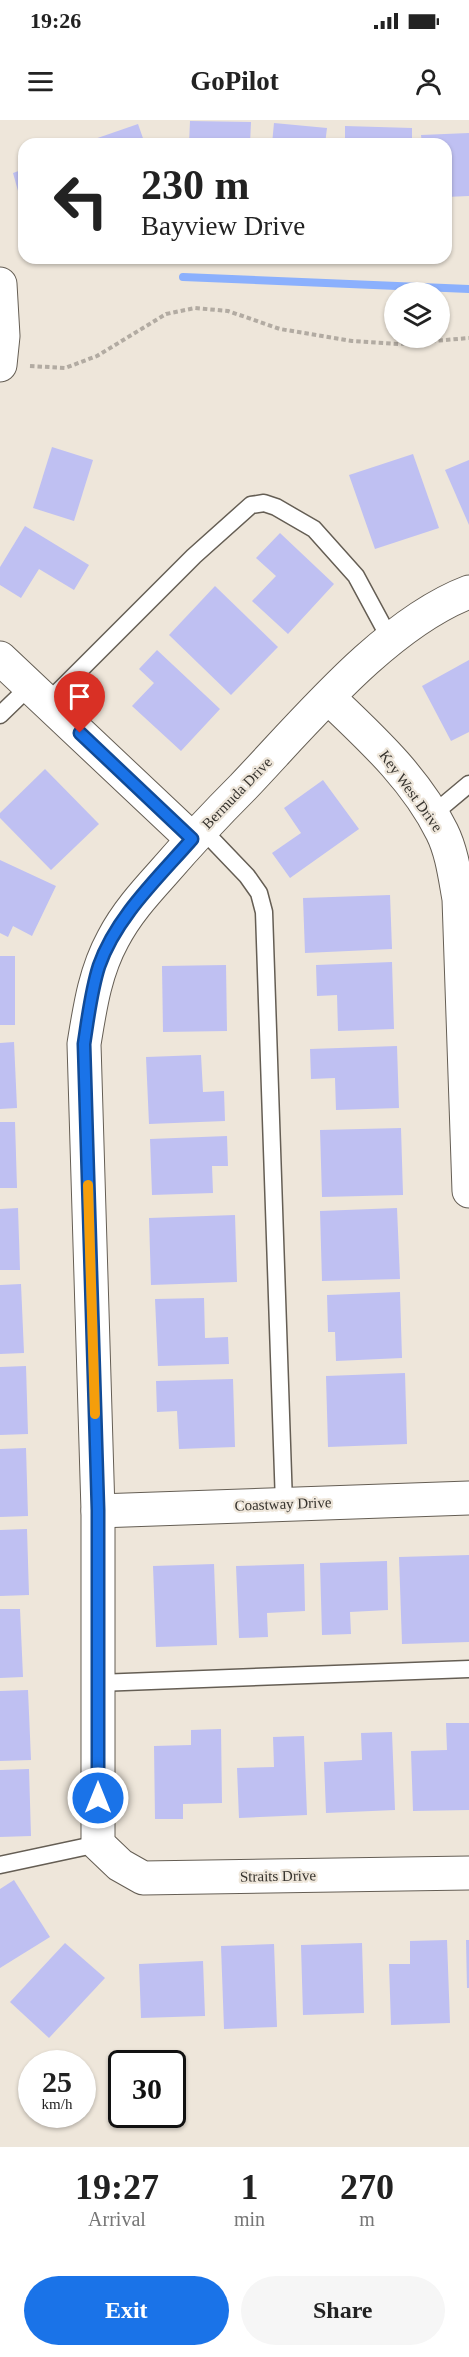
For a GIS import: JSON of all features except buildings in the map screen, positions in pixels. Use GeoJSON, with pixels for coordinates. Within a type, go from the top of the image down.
{"type":"FeatureCollection","features":[{"type":"Feature","properties":{"kind":"street"},"geometry":{"type":"LineString","coordinates":[[0,284],[3,336],[0,364]]}},
{"type":"Feature","properties":{"kind":"street","name":"Bermuda Drive"},"geometry":{"type":"LineString","coordinates":[[98,1844],[98,1510],[84,1044],[100,965],[113,938],[132,908],[197,834],[329,698],[390,639],[430,611],[469,591]]}},
{"type":"Feature","properties":{"kind":"street"},"geometry":{"type":"LineString","coordinates":[[0,658],[197,834]]}},
{"type":"Feature","properties":{"kind":"street","name":"Key West Drive"},"geometry":{"type":"LineString","coordinates":[[329,698],[391,758],[442,832],[453,866],[459,899],[469,1191]]}},
{"type":"Feature","properties":{"kind":"street","name":"Coastway Drive"},"geometry":{"type":"LineString","coordinates":[[98,1510],[469,1498]]}},
{"type":"Feature","properties":{"kind":"street","name":"Straits Drive"},"geometry":{"type":"LineString","coordinates":[[98,1844],[120,1865],[143,1878],[469,1873]]}},
{"type":"Feature","properties":{"kind":"lane"},"geometry":{"type":"LineString","coordinates":[[0,714],[39,694],[251,505],[264,503],[276,507],[314,529],[356,576],[390,639]]}},
{"type":"Feature","properties":{"kind":"lane"},"geometry":{"type":"LineString","coordinates":[[432,815],[469,784]]}},
{"type":"Feature","properties":{"kind":"lane"},"geometry":{"type":"LineString","coordinates":[[197,834],[247,876],[259,893],[264,912],[284,1504]]}},
{"type":"Feature","properties":{"kind":"lane"},"geometry":{"type":"LineString","coordinates":[[98,1683],[469,1669]]}},
{"type":"Feature","properties":{"kind":"lane"},"geometry":{"type":"LineString","coordinates":[[0,1866],[98,1844]]}},
{"type":"Feature","properties":{"kind":"path"},"geometry":{"type":"LineString","coordinates":[[0,364],[65,368],[97,356],[166,314],[195,308],[228,311],[280,329],[352,341],[399,344],[469,338]]}},
{"type":"Feature","properties":{"kind":"waterway"},"geometry":{"type":"LineString","coordinates":[[183,277],[469,289]]}},
{"type":"Feature","properties":{"kind":"slow traffic"},"geometry":{"type":"LineString","coordinates":[[88,1185],[95,1414]]}},
{"type":"Feature","properties":{"kind":"route"},"geometry":{"type":"LineString","coordinates":[[80,733],[192,839],[132,908],[113,938],[100,965],[84,1044],[98,1510],[98,1798]]}}]}
